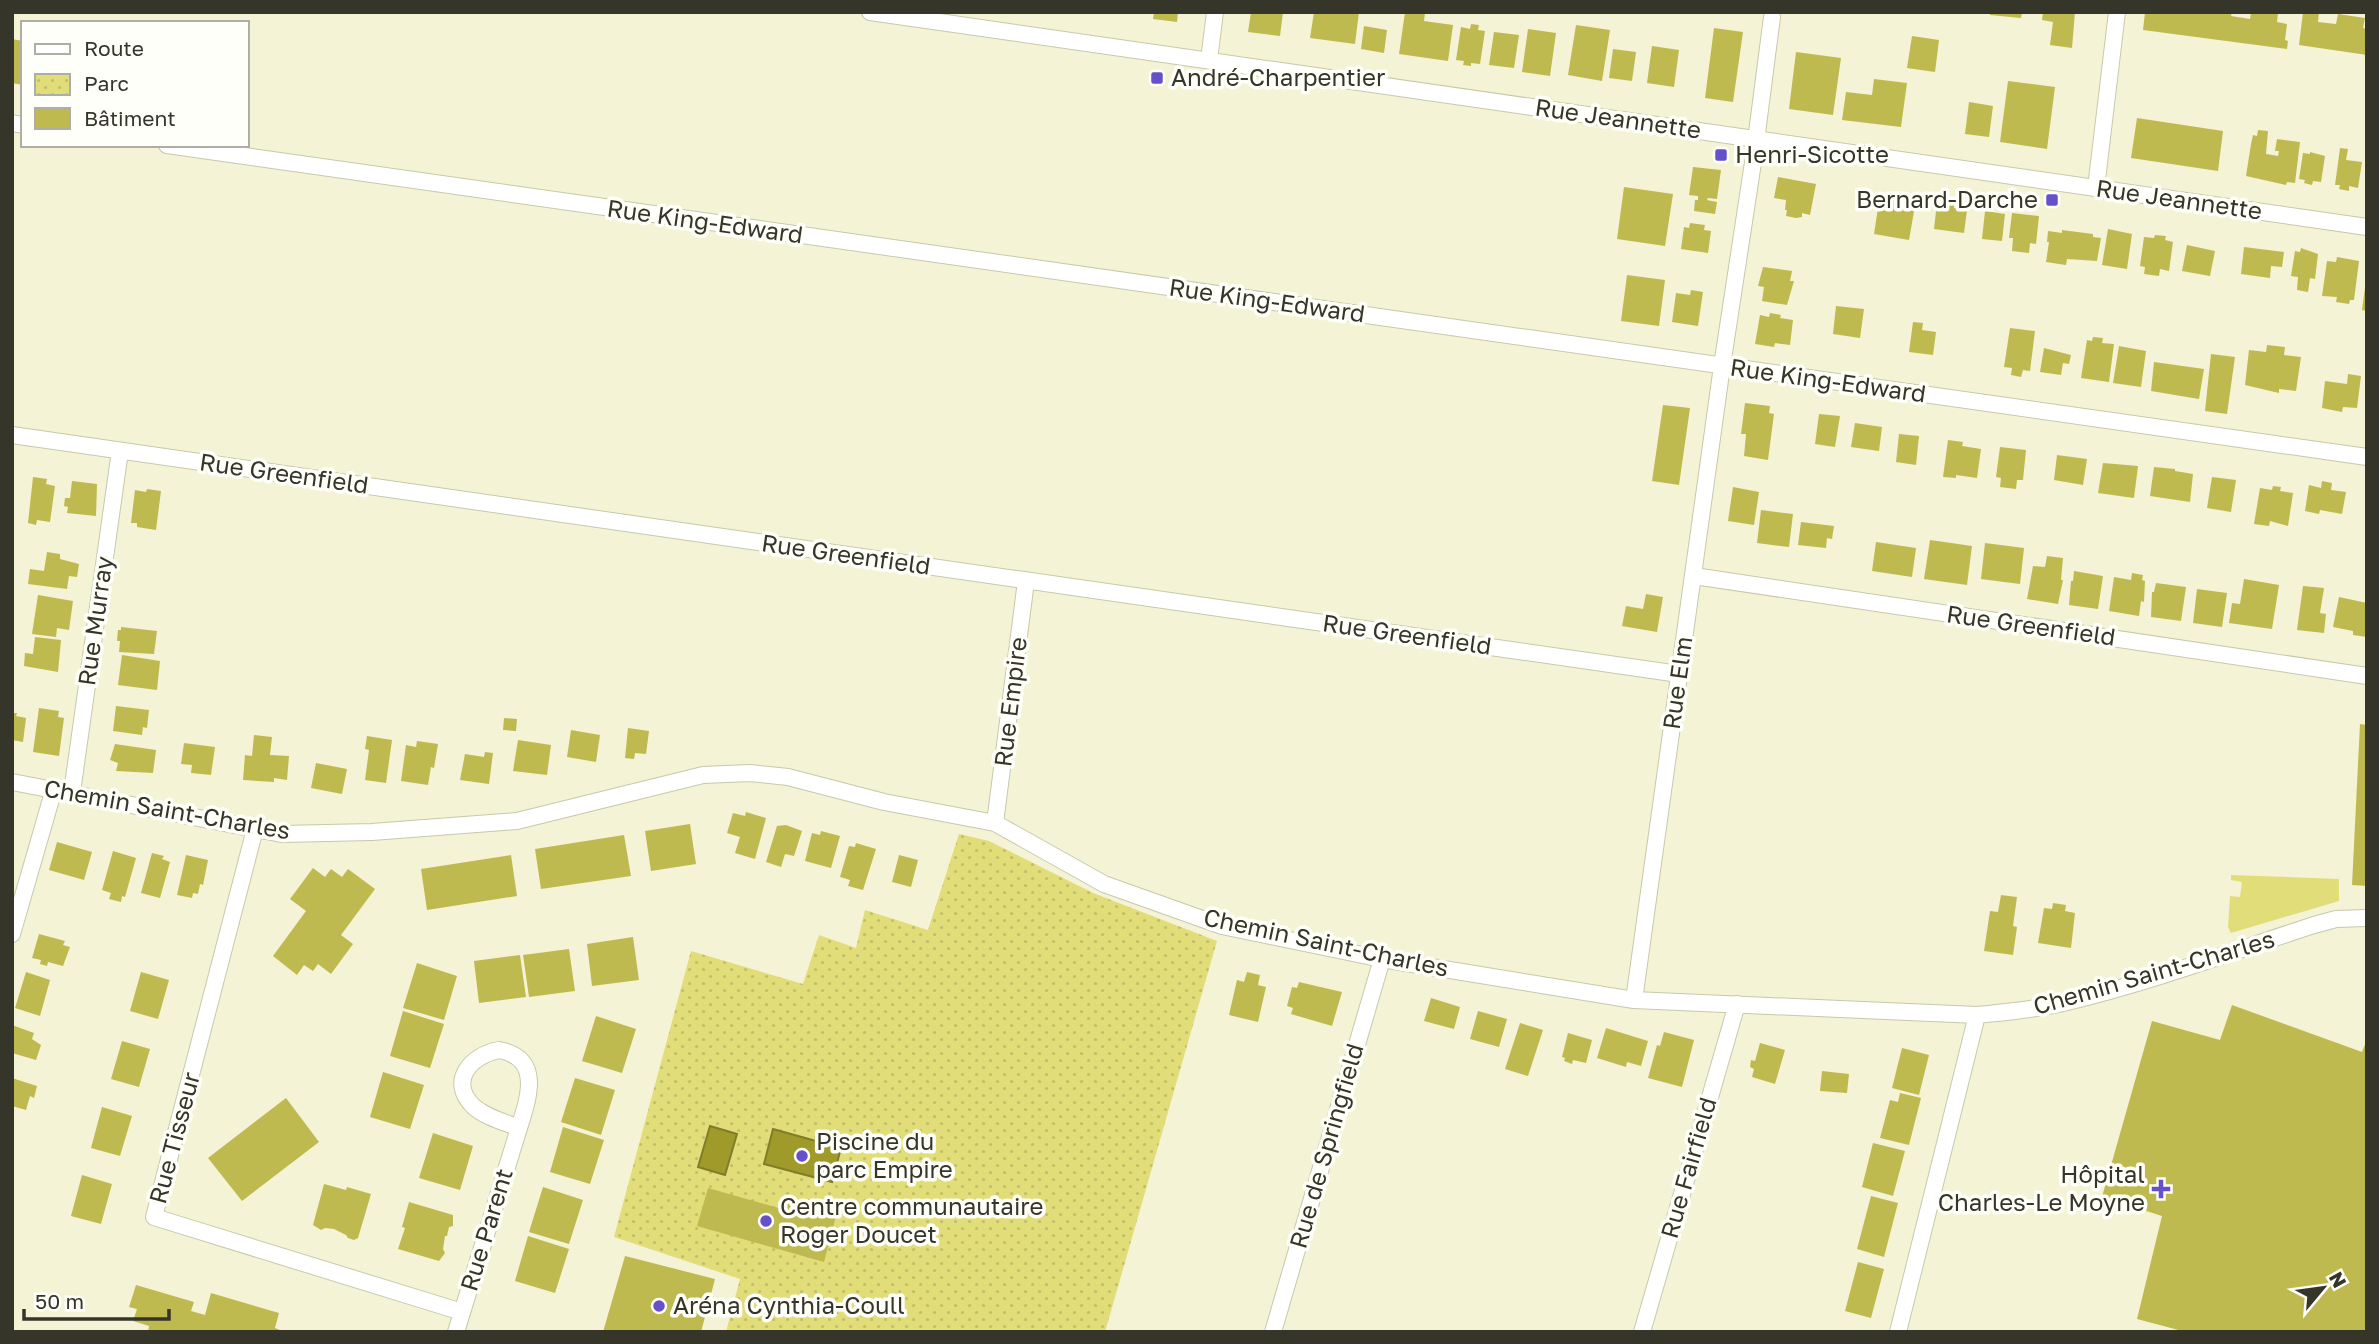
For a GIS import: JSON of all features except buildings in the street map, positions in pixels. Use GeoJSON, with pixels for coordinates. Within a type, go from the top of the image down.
{"type":"FeatureCollection","features":[{"type":"Feature","properties":{"kind":"street","name":"Rue Jeannette"},"geometry":{"type":"LineString","coordinates":[[870,12],[2367,227]]}},
{"type":"Feature","properties":{"kind":"street"},"geometry":{"type":"LineString","coordinates":[[1209,60],[1216,12]]}},
{"type":"Feature","properties":{"kind":"street"},"geometry":{"type":"LineString","coordinates":[[2096,188],[2117,12]]}},
{"type":"Feature","properties":{"kind":"street","name":"Rue Elm"},"geometry":{"type":"LineString","coordinates":[[1634,999],[1772,17]]}},
{"type":"Feature","properties":{"kind":"street","name":"Rue King-Edward"},"geometry":{"type":"LineString","coordinates":[[181,147],[2367,457]]}},
{"type":"Feature","properties":{"kind":"street","name":"Rue Greenfield"},"geometry":{"type":"LineString","coordinates":[[12,435],[1679,674]]}},
{"type":"Feature","properties":{"kind":"street","name":"Rue Murray"},"geometry":{"type":"LineString","coordinates":[[72,792],[120,451]]}},
{"type":"Feature","properties":{"kind":"street","name":"Rue Greenfield"},"geometry":{"type":"LineString","coordinates":[[1694,576],[2367,676]]}},
{"type":"Feature","properties":{"kind":"street","name":"Rue Empire"},"geometry":{"type":"LineString","coordinates":[[995,823],[1026,581]]}},
{"type":"Feature","properties":{"kind":"street","name":"Chemin Saint-Charles"},"geometry":{"type":"LineString","coordinates":[[12,782],[282,834],[372,832],[517,821],[703,775],[750,773],[788,777],[884,802],[995,823],[1104,884],[1209,921],[1382,959],[1634,999],[1978,1015],[2020,1011],[2062,1003],[2156,977],[2336,919],[2367,918]]}},
{"type":"Feature","properties":{"kind":"street"},"geometry":{"type":"LineString","coordinates":[[12,934],[54,789]]}},
{"type":"Feature","properties":{"kind":"street","name":"Rue Tisseur"},"geometry":{"type":"LineString","coordinates":[[256,829],[154,1217],[462,1312]]}},
{"type":"Feature","properties":{"kind":"street","name":"Rue de Springfield"},"geometry":{"type":"LineString","coordinates":[[1273,1332],[1382,959]]}},
{"type":"Feature","properties":{"kind":"street","name":"Rue Fairfield"},"geometry":{"type":"LineString","coordinates":[[1642,1332],[1737,1004]]}},
{"type":"Feature","properties":{"kind":"street"},"geometry":{"type":"LineString","coordinates":[[1898,1332],[1978,1015]]}},
{"type":"Feature","properties":{"kind":"street","name":"Rue Parent"},"geometry":{"type":"LineString","coordinates":[[456,1332],[519,1128],[530,1083],[525,1065],[513,1053],[499,1050],[485,1052],[466,1068],[463,1081],[466,1095],[474,1106],[519,1128]]}},
{"type":"Feature","properties":{"kind":"green space"},"geometry":{"type":"Polygon","coordinates":[[[959,834],[989,841],[1093,893],[1217,941],[1105,1332],[726,1332],[740,1279],[614,1237],[691,951],[803,984],[819,935],[856,948],[865,910],[928,930],[959,834]]]}},
{"type":"Feature","properties":{"kind":"green space"},"geometry":{"type":"Polygon","coordinates":[[[2231,875],[2339,879],[2339,901],[2231,933],[2228,927],[2230,896],[2240,897],[2242,882],[2231,880],[2231,875]]]}},
{"type":"Feature","properties":{"kind":"shaded area"},"geometry":{"type":"Polygon","coordinates":[[[710,1126],[737,1134],[725,1175],[698,1167],[710,1126]]]}},
{"type":"Feature","properties":{"kind":"shaded area","name":"Piscine du parc Empire"},"geometry":{"type":"Polygon","coordinates":[[[773,1129],[841,1148],[832,1182],[764,1164],[773,1129]]]}},
{"type":"Feature","properties":{"kind":"place","name":"André-Charpentier"},"geometry":{"type":"Point","coordinates":[1157,78]}},
{"type":"Feature","properties":{"kind":"place","name":"Henri-Sicotte"},"geometry":{"type":"Point","coordinates":[1721,155]}},
{"type":"Feature","properties":{"kind":"place","name":"Bernard-Darche"},"geometry":{"type":"Point","coordinates":[2052,200]}},
{"type":"Feature","properties":{"kind":"place","name":"Piscine du parc Empire"},"geometry":{"type":"Point","coordinates":[802,1156]}},
{"type":"Feature","properties":{"kind":"place","name":"Hôpital Charles-Le Moyne"},"geometry":{"type":"Point","coordinates":[2161,1189]}},
{"type":"Feature","properties":{"kind":"place","name":"Centre communautaire Roger Doucet"},"geometry":{"type":"Point","coordinates":[766,1221]}},
{"type":"Feature","properties":{"kind":"place","name":"Aréna Cynthia-Coull"},"geometry":{"type":"Point","coordinates":[659,1306]}}]}
